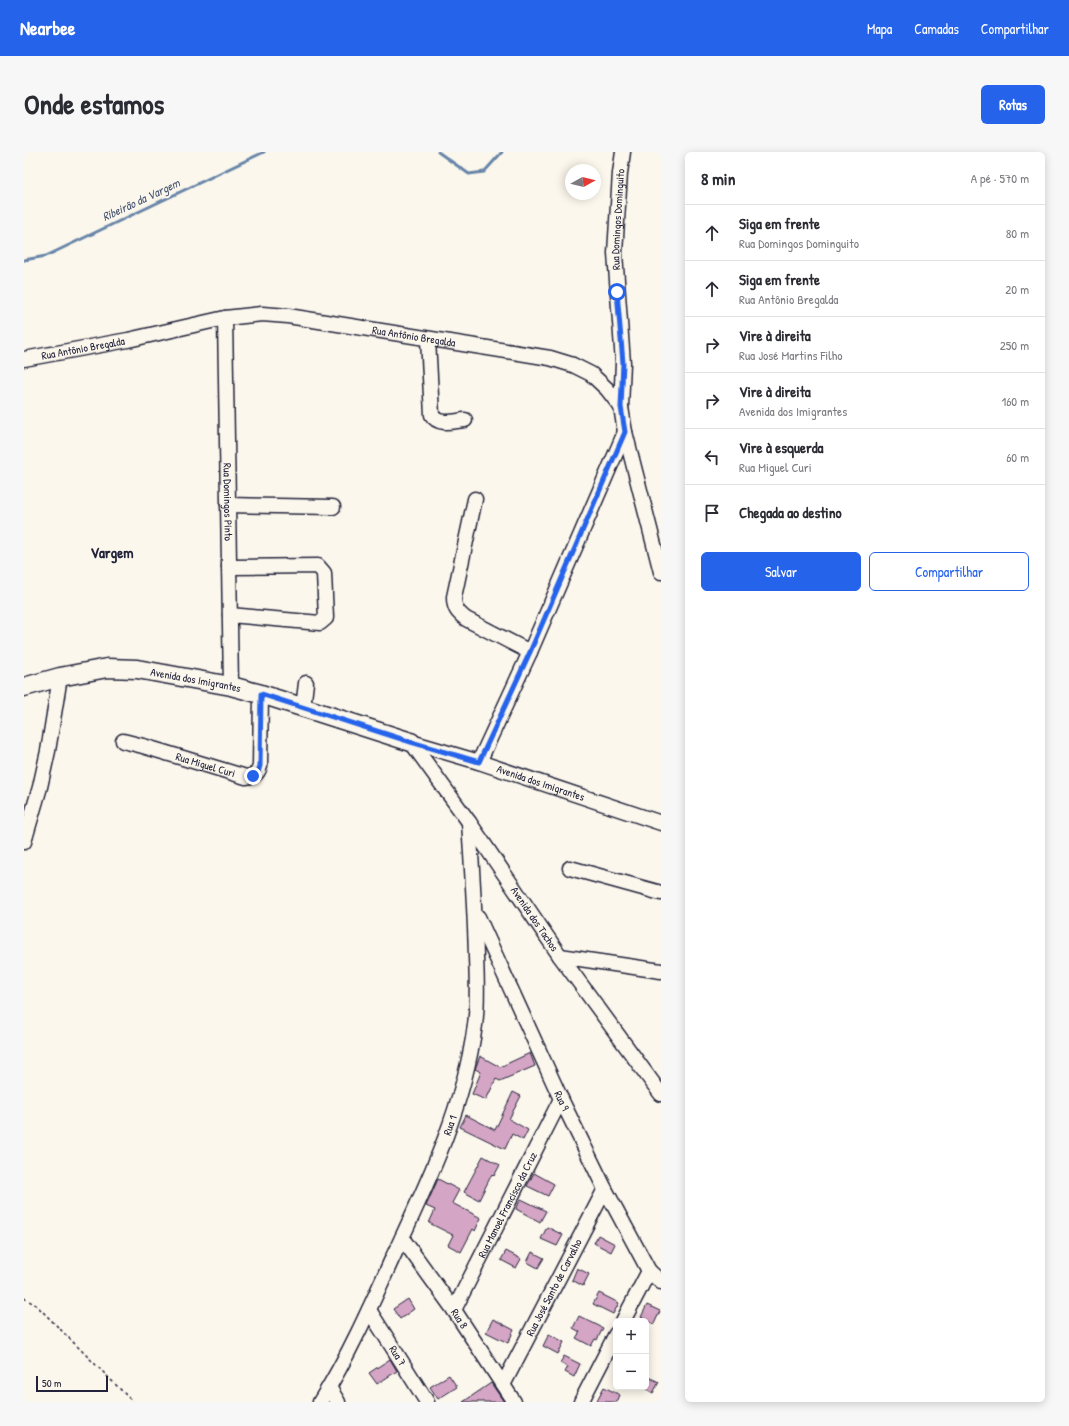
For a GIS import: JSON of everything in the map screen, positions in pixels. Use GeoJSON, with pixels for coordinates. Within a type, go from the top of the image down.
{"type":"FeatureCollection","features":[{"type":"Feature","properties":{"kind":"main road","name":"Avenida dos Imigrantes"},"geometry":{"type":"LineString","coordinates":[[24,687],[60,677],[107,668],[137,669],[231,686],[261,694],[411,742]]}},
{"type":"Feature","properties":{"kind":"street","name":"Rua Domingos Dominguito"},"geometry":{"type":"LineString","coordinates":[[621,407],[623,363],[615,253],[620,173],[623,152]]}},
{"type":"Feature","properties":{"kind":"street","name":"Rua Antônio Bregalda"},"geometry":{"type":"LineString","coordinates":[[24,359],[128,340],[224,318],[262,314],[288,316],[550,358],[573,365],[591,374],[621,407]]}},
{"type":"Feature","properties":{"kind":"street","name":"Rua Domingos Pinto"},"geometry":{"type":"LineString","coordinates":[[224,318],[231,686]]}},
{"type":"Feature","properties":{"kind":"street"},"geometry":{"type":"LineString","coordinates":[[428,339],[432,415],[434,419],[440,422],[465,420]]}},
{"type":"Feature","properties":{"kind":"street"},"geometry":{"type":"LineString","coordinates":[[621,407],[625,432],[661,572]]}},
{"type":"Feature","properties":{"kind":"street"},"geometry":{"type":"LineString","coordinates":[[479,762],[530,652],[625,432]]}},
{"type":"Feature","properties":{"kind":"street"},"geometry":{"type":"LineString","coordinates":[[475,499],[454,597],[454,606],[458,613],[466,619],[530,652]]}},
{"type":"Feature","properties":{"kind":"street"},"geometry":{"type":"LineString","coordinates":[[228,505],[334,507]]}},
{"type":"Feature","properties":{"kind":"street"},"geometry":{"type":"LineString","coordinates":[[652,538],[661,523]]}},
{"type":"Feature","properties":{"kind":"street"},"geometry":{"type":"LineString","coordinates":[[229,567],[318,566],[324,572],[326,618],[320,623],[230,615]]}},
{"type":"Feature","properties":{"kind":"street"},"geometry":{"type":"LineString","coordinates":[[24,842],[43,773],[60,677]]}},
{"type":"Feature","properties":{"kind":"street"},"geometry":{"type":"LineString","coordinates":[[303,708],[306,683]]}},
{"type":"Feature","properties":{"kind":"street","name":"Rua Miguel Curi"},"geometry":{"type":"LineString","coordinates":[[123,741],[246,777],[253,776],[258,772],[260,766],[261,694]]}},
{"type":"Feature","properties":{"kind":"street","name":"Avenida dos Imigrantes"},"geometry":{"type":"LineString","coordinates":[[411,742],[479,762],[661,823]]}},
{"type":"Feature","properties":{"kind":"street","name":"Avenida dos Tachos"},"geometry":{"type":"LineString","coordinates":[[411,742],[469,822],[560,956],[661,1094]]}},
{"type":"Feature","properties":{"kind":"street","name":"Rua 1"},"geometry":{"type":"LineString","coordinates":[[320,1402],[369,1310],[445,1142],[468,1067],[475,1024],[477,975],[475,911],[469,822]]}},
{"type":"Feature","properties":{"kind":"street"},"geometry":{"type":"LineString","coordinates":[[570,868],[661,893]]}},
{"type":"Feature","properties":{"kind":"street","name":"Rua 9"},"geometry":{"type":"LineString","coordinates":[[475,911],[561,1099],[605,1189],[648,1271],[661,1282]]}},
{"type":"Feature","properties":{"kind":"street"},"geometry":{"type":"LineString","coordinates":[[560,956],[661,971]]}},
{"type":"Feature","properties":{"kind":"street","name":"Rua Manoel Francisco da Cruz"},"geometry":{"type":"LineString","coordinates":[[454,1310],[561,1099]]}},
{"type":"Feature","properties":{"kind":"street","name":"Rua José Santo de Carvalho"},"geometry":{"type":"LineString","coordinates":[[503,1385],[605,1189]]}},
{"type":"Feature","properties":{"kind":"street","name":"Rua 8"},"geometry":{"type":"LineString","coordinates":[[402,1238],[454,1310],[514,1402]]}},
{"type":"Feature","properties":{"kind":"street"},"geometry":{"type":"LineString","coordinates":[[624,1318],[648,1271]]}},
{"type":"Feature","properties":{"kind":"street","name":"Rua 7"},"geometry":{"type":"LineString","coordinates":[[369,1310],[428,1402]]}},
{"type":"Feature","properties":{"kind":"street"},"geometry":{"type":"LineString","coordinates":[[581,1402],[613,1340]]}},
{"type":"Feature","properties":{"kind":"street"},"geometry":{"type":"LineString","coordinates":[[329,1387],[338,1402]]}},
{"type":"Feature","properties":{"kind":"path"},"geometry":{"type":"LineString","coordinates":[[24,1298],[36,1305],[133,1402]]}},
{"type":"Feature","properties":{"kind":"building"},"geometry":{"type":"Polygon","coordinates":[[[530,1053],[535,1066],[500,1081],[496,1079],[486,1100],[472,1094],[481,1072],[475,1069],[480,1056],[500,1067],[530,1053]]]}},
{"type":"Feature","properties":{"kind":"building"},"geometry":{"type":"Polygon","coordinates":[[[513,1092],[521,1096],[509,1119],[528,1130],[523,1140],[512,1134],[505,1149],[460,1127],[466,1115],[495,1130],[513,1092]]]}},
{"type":"Feature","properties":{"kind":"building"},"geometry":{"type":"Polygon","coordinates":[[[483,1156],[500,1165],[494,1176],[492,1174],[479,1200],[464,1192],[483,1156]]]}},
{"type":"Feature","properties":{"kind":"building"},"geometry":{"type":"Polygon","coordinates":[[[534,1173],[554,1184],[548,1196],[527,1186],[534,1173]]]}},
{"type":"Feature","properties":{"kind":"building"},"geometry":{"type":"Polygon","coordinates":[[[438,1179],[459,1190],[452,1203],[481,1218],[475,1231],[473,1229],[461,1252],[448,1245],[453,1235],[429,1223],[435,1210],[426,1206],[438,1179]]]}},
{"type":"Feature","properties":{"kind":"building"},"geometry":{"type":"Polygon","coordinates":[[[521,1199],[546,1211],[540,1222],[516,1209],[521,1199]]]}},
{"type":"Feature","properties":{"kind":"building"},"geometry":{"type":"Polygon","coordinates":[[[547,1227],[563,1235],[557,1246],[541,1239],[547,1227]]]}},
{"type":"Feature","properties":{"kind":"building"},"geometry":{"type":"Polygon","coordinates":[[[598,1235],[615,1244],[611,1252],[594,1243],[598,1235]]]}},
{"type":"Feature","properties":{"kind":"building"},"geometry":{"type":"Polygon","coordinates":[[[506,1251],[521,1259],[516,1268],[501,1260],[506,1251]]]}},
{"type":"Feature","properties":{"kind":"building"},"geometry":{"type":"Polygon","coordinates":[[[532,1252],[544,1258],[538,1268],[527,1262],[532,1252]]]}},
{"type":"Feature","properties":{"kind":"building"},"geometry":{"type":"Polygon","coordinates":[[[577,1268],[589,1274],[583,1286],[572,1280],[577,1268]]]}},
{"type":"Feature","properties":{"kind":"building"},"geometry":{"type":"Polygon","coordinates":[[[599,1293],[619,1303],[613,1314],[593,1304],[599,1293]]]}},
{"type":"Feature","properties":{"kind":"building"},"geometry":{"type":"Polygon","coordinates":[[[408,1299],[414,1309],[400,1319],[393,1309],[408,1299]]]}},
{"type":"Feature","properties":{"kind":"building"},"geometry":{"type":"Polygon","coordinates":[[[647,1305],[660,1311],[654,1324],[649,1321],[649,1318],[641,1317],[647,1305]]]}},
{"type":"Feature","properties":{"kind":"building"},"geometry":{"type":"Polygon","coordinates":[[[579,1316],[603,1328],[597,1340],[595,1339],[591,1346],[576,1338],[580,1332],[573,1328],[579,1316]]]}},
{"type":"Feature","properties":{"kind":"building"},"geometry":{"type":"Polygon","coordinates":[[[493,1319],[514,1330],[508,1343],[486,1332],[493,1319]]]}},
{"type":"Feature","properties":{"kind":"building"},"geometry":{"type":"Polygon","coordinates":[[[549,1334],[564,1342],[558,1354],[543,1346],[549,1334]]]}},
{"type":"Feature","properties":{"kind":"building"},"geometry":{"type":"Polygon","coordinates":[[[564,1356],[580,1364],[574,1377],[565,1372],[568,1367],[560,1363],[564,1356]]]}},
{"type":"Feature","properties":{"kind":"building"},"geometry":{"type":"Polygon","coordinates":[[[390,1359],[397,1371],[377,1384],[369,1373],[390,1359]]]}},
{"type":"Feature","properties":{"kind":"building"},"geometry":{"type":"Polygon","coordinates":[[[449,1375],[457,1387],[438,1399],[430,1387],[449,1375]]]}},
{"type":"Feature","properties":{"kind":"building"},"geometry":{"type":"Polygon","coordinates":[[[649,1377],[659,1382],[653,1393],[648,1390],[649,1390],[649,1377]]]}},
{"type":"Feature","properties":{"kind":"building"},"geometry":{"type":"Polygon","coordinates":[[[491,1383],[504,1402],[463,1402],[491,1383]]]}},
{"type":"Feature","properties":{"kind":"building"},"geometry":{"type":"Polygon","coordinates":[[[604,1387],[620,1395],[617,1402],[596,1402],[604,1387]]]}},
{"type":"Feature","properties":{"kind":"waterway","name":"Ribeirão da Vargem"},"geometry":{"type":"LineString","coordinates":[[24,260],[46,256],[264,152]]}},
{"type":"Feature","properties":{"kind":"waterway","name":"Ribeirão da Vargem"},"geometry":{"type":"LineString","coordinates":[[438,152],[469,174],[484,172],[502,152]]}},
{"type":"Feature","properties":{"kind":"district","name":"Vargem"},"geometry":{"type":"Point","coordinates":[112,553]}},
{"type":"Feature","properties":{"kind":"route"},"geometry":{"type":"LineString","coordinates":[[253,776],[258,772],[260,766],[261,694],[479,762],[530,652],[625,432],[621,407],[623,363],[617,292]]}}]}
